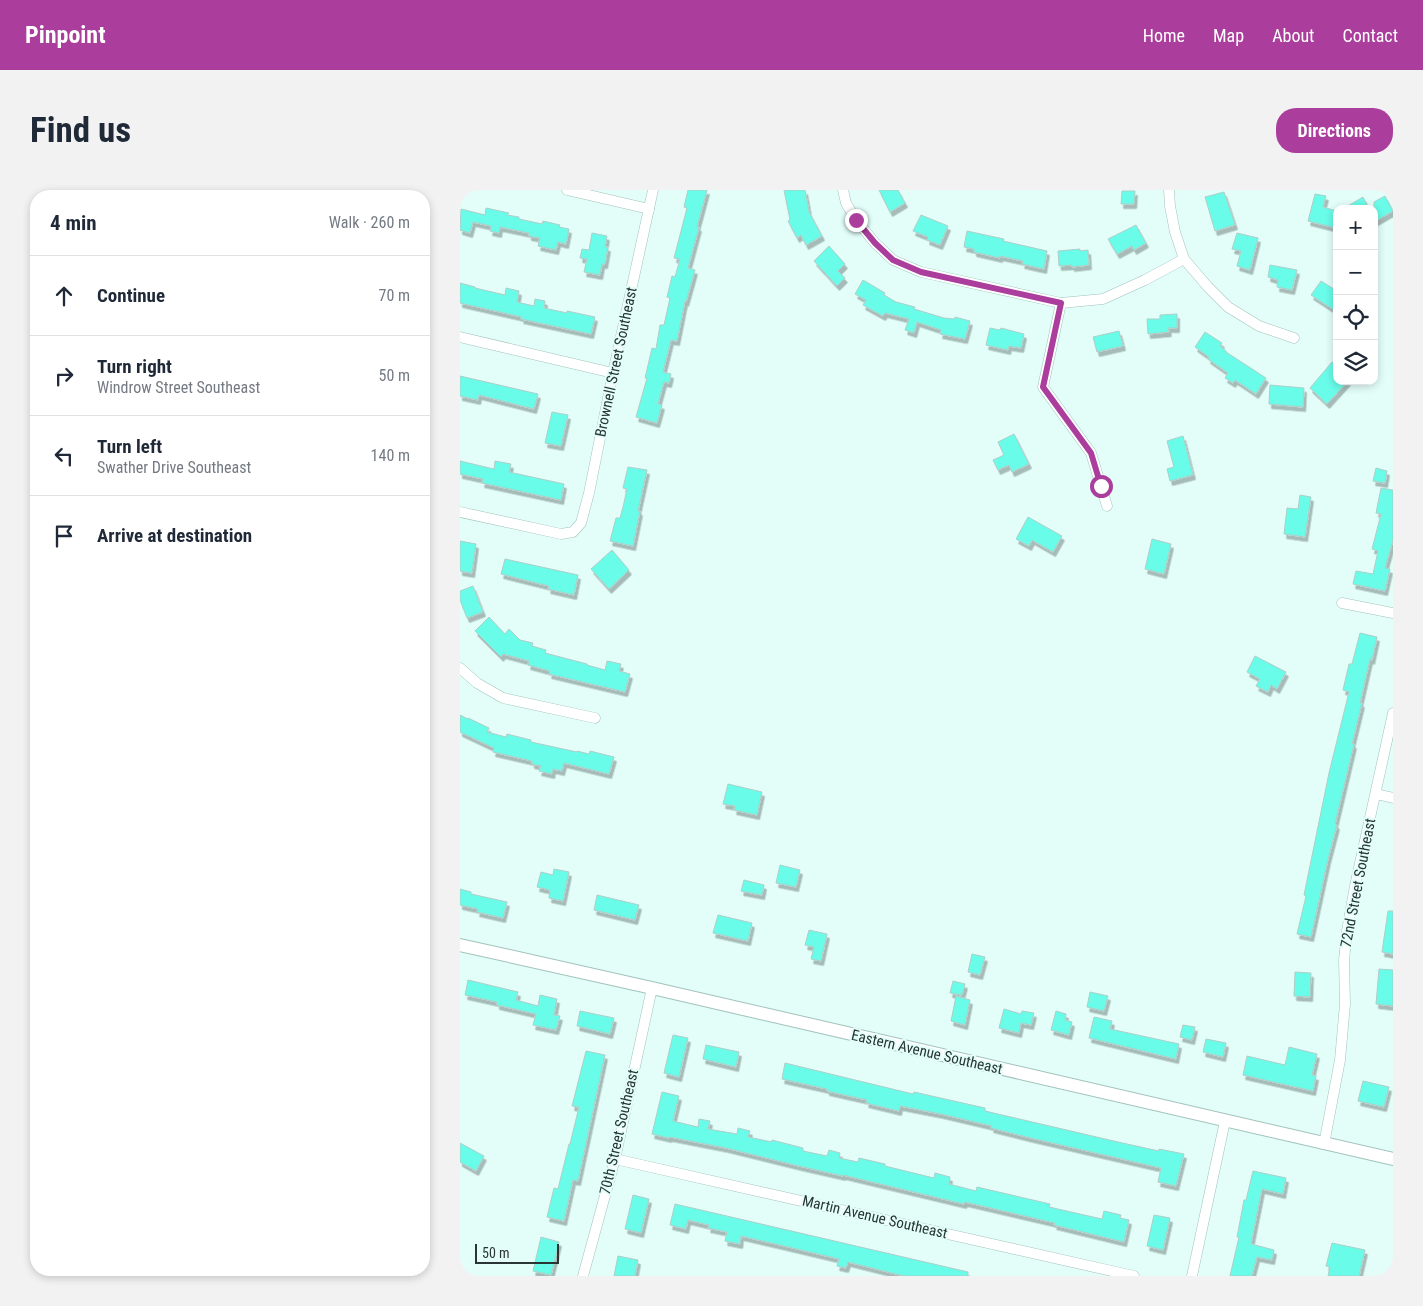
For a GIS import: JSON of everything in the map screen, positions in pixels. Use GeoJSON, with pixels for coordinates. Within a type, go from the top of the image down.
{"type":"FeatureCollection","features":[{"type":"Feature","properties":{"kind":"street"},"geometry":{"type":"LineString","coordinates":[[567,190],[649,208]]}},
{"type":"Feature","properties":{"kind":"street","name":"Brownell Street Southeast"},"geometry":{"type":"LineString","coordinates":[[460,512],[561,534],[573,532],[580,523],[589,493],[613,372],[653,190]]}},
{"type":"Feature","properties":{"kind":"street"},"geometry":{"type":"LineString","coordinates":[[843,190],[846,202],[856,220],[875,243],[893,260],[921,272],[1061,303],[1103,299],[1145,280],[1184,259]]}},
{"type":"Feature","properties":{"kind":"street"},"geometry":{"type":"LineString","coordinates":[[1169,190],[1175,232],[1184,259],[1228,307],[1259,326],[1294,338]]}},
{"type":"Feature","properties":{"kind":"street"},"geometry":{"type":"LineString","coordinates":[[1061,303],[1043,387],[1091,453],[1107,506]]}},
{"type":"Feature","properties":{"kind":"street"},"geometry":{"type":"LineString","coordinates":[[460,337],[613,372]]}},
{"type":"Feature","properties":{"kind":"street"},"geometry":{"type":"LineString","coordinates":[[1342,602],[1393,613]]}},
{"type":"Feature","properties":{"kind":"street"},"geometry":{"type":"LineString","coordinates":[[460,668],[477,682],[504,698],[595,718]]}},
{"type":"Feature","properties":{"kind":"street","name":"72nd Street Southeast"},"geometry":{"type":"LineString","coordinates":[[1324,1144],[1340,1060],[1345,1004],[1344,960],[1347,931],[1393,713]]}},
{"type":"Feature","properties":{"kind":"street"},"geometry":{"type":"LineString","coordinates":[[1376,794],[1393,798]]}},
{"type":"Feature","properties":{"kind":"street","name":"Eastern Avenue Southeast"},"geometry":{"type":"LineString","coordinates":[[460,945],[1393,1159]]}},
{"type":"Feature","properties":{"kind":"street","name":"70th Street Southeast"},"geometry":{"type":"LineString","coordinates":[[583,1276],[615,1159],[652,988]]}},
{"type":"Feature","properties":{"kind":"street"},"geometry":{"type":"LineString","coordinates":[[1192,1276],[1225,1121]]}},
{"type":"Feature","properties":{"kind":"street","name":"Martin Avenue Southeast"},"geometry":{"type":"LineString","coordinates":[[615,1159],[1134,1276]]}},
{"type":"Feature","properties":{"kind":"building"},"geometry":{"type":"Polygon","coordinates":[[[688,190],[707,190],[688,268],[695,270],[685,301],[677,341],[671,340],[663,372],[671,374],[669,383],[664,382],[658,404],[662,405],[657,423],[636,417],[647,378],[645,378],[652,348],[656,349],[660,325],[664,325],[670,298],[667,297],[672,276],[675,277],[680,259],[674,258],[687,208],[684,207],[688,190]]]}},
{"type":"Feature","properties":{"kind":"building"},"geometry":{"type":"Polygon","coordinates":[[[784,190],[805,190],[809,212],[822,236],[806,245],[801,235],[797,238],[788,221],[790,220],[784,190]]]}},
{"type":"Feature","properties":{"kind":"building"},"geometry":{"type":"Polygon","coordinates":[[[879,190],[898,190],[905,203],[890,212],[879,190]]]}},
{"type":"Feature","properties":{"kind":"building"},"geometry":{"type":"Polygon","coordinates":[[[1122,191],[1135,191],[1134,204],[1121,204],[1122,191]]]}},
{"type":"Feature","properties":{"kind":"building"},"geometry":{"type":"Polygon","coordinates":[[[1224,192],[1235,225],[1215,231],[1205,197],[1224,192]]]}},
{"type":"Feature","properties":{"kind":"building"},"geometry":{"type":"Polygon","coordinates":[[[1315,194],[1326,196],[1323,207],[1333,210],[1333,227],[1308,221],[1315,194]]]}},
{"type":"Feature","properties":{"kind":"building"},"geometry":{"type":"Polygon","coordinates":[[[1385,196],[1393,211],[1378,220],[1378,205],[1374,205],[1374,202],[1385,196]]]}},
{"type":"Feature","properties":{"kind":"building"},"geometry":{"type":"Polygon","coordinates":[[[1363,197],[1367,205],[1350,205],[1363,197]]]}},
{"type":"Feature","properties":{"kind":"building"},"geometry":{"type":"Polygon","coordinates":[[[486,208],[509,213],[507,215],[519,217],[519,219],[542,224],[543,221],[569,229],[566,244],[558,242],[556,250],[538,246],[540,238],[529,236],[529,233],[500,227],[499,233],[490,231],[491,226],[473,222],[470,233],[460,230],[461,209],[485,215],[486,208]]]}},
{"type":"Feature","properties":{"kind":"building"},"geometry":{"type":"Polygon","coordinates":[[[921,215],[948,226],[940,245],[927,240],[928,237],[913,231],[921,215]]]}},
{"type":"Feature","properties":{"kind":"building"},"geometry":{"type":"Polygon","coordinates":[[[1136,225],[1146,243],[1134,250],[1132,246],[1117,254],[1108,239],[1136,225]]]}},
{"type":"Feature","properties":{"kind":"building"},"geometry":{"type":"Polygon","coordinates":[[[967,231],[1047,251],[1044,269],[1022,264],[1023,261],[974,252],[974,249],[964,247],[967,231]]]}},
{"type":"Feature","properties":{"kind":"building"},"geometry":{"type":"Polygon","coordinates":[[[592,233],[607,236],[605,247],[608,247],[605,264],[602,264],[600,275],[584,272],[587,259],[580,258],[582,249],[589,250],[592,233]]]}},
{"type":"Feature","properties":{"kind":"building"},"geometry":{"type":"Polygon","coordinates":[[[1237,233],[1258,238],[1250,270],[1237,266],[1241,251],[1232,249],[1237,233]]]}},
{"type":"Feature","properties":{"kind":"building"},"geometry":{"type":"Polygon","coordinates":[[[829,246],[845,264],[838,271],[845,278],[837,286],[814,261],[829,246]]]}},
{"type":"Feature","properties":{"kind":"building"},"geometry":{"type":"Polygon","coordinates":[[[1080,249],[1080,251],[1088,250],[1089,265],[1059,266],[1058,251],[1080,249]]]}},
{"type":"Feature","properties":{"kind":"building"},"geometry":{"type":"Polygon","coordinates":[[[1270,265],[1297,270],[1292,290],[1277,287],[1278,280],[1268,277],[1270,265]]]}},
{"type":"Feature","properties":{"kind":"building"},"geometry":{"type":"Polygon","coordinates":[[[863,280],[896,302],[915,307],[914,309],[944,318],[955,319],[955,317],[970,321],[965,339],[940,334],[941,330],[917,322],[914,333],[905,330],[909,319],[885,313],[883,316],[863,305],[866,300],[855,294],[863,280]]]}},
{"type":"Feature","properties":{"kind":"building"},"geometry":{"type":"Polygon","coordinates":[[[1321,281],[1333,288],[1333,309],[1311,295],[1321,281]]]}},
{"type":"Feature","properties":{"kind":"building"},"geometry":{"type":"Polygon","coordinates":[[[460,283],[505,295],[506,288],[519,291],[517,302],[534,306],[535,299],[545,301],[544,308],[595,317],[591,334],[521,319],[522,317],[460,303],[460,283]]]}},
{"type":"Feature","properties":{"kind":"building"},"geometry":{"type":"Polygon","coordinates":[[[1177,314],[1177,328],[1168,328],[1169,332],[1148,334],[1147,319],[1160,319],[1160,315],[1177,314]]]}},
{"type":"Feature","properties":{"kind":"building"},"geometry":{"type":"Polygon","coordinates":[[[990,328],[1000,330],[1001,328],[1024,334],[1021,348],[1009,346],[1008,350],[986,345],[990,328]]]}},
{"type":"Feature","properties":{"kind":"building"},"geometry":{"type":"Polygon","coordinates":[[[1119,331],[1123,346],[1097,352],[1093,337],[1119,331]]]}},
{"type":"Feature","properties":{"kind":"building"},"geometry":{"type":"Polygon","coordinates":[[[1205,332],[1222,343],[1220,346],[1226,352],[1266,378],[1256,394],[1235,380],[1233,383],[1225,378],[1228,373],[1195,347],[1205,332]]]}},
{"type":"Feature","properties":{"kind":"building"},"geometry":{"type":"Polygon","coordinates":[[[1332,362],[1333,385],[1344,385],[1327,404],[1310,388],[1332,362]]]}},
{"type":"Feature","properties":{"kind":"building"},"geometry":{"type":"Polygon","coordinates":[[[460,376],[538,394],[534,409],[479,395],[478,400],[460,396],[460,376]]]}},
{"type":"Feature","properties":{"kind":"building"},"geometry":{"type":"Polygon","coordinates":[[[1270,385],[1304,388],[1303,407],[1269,404],[1270,385]]]}},
{"type":"Feature","properties":{"kind":"building"},"geometry":{"type":"Polygon","coordinates":[[[552,412],[568,415],[561,446],[545,443],[552,412]]]}},
{"type":"Feature","properties":{"kind":"building"},"geometry":{"type":"Polygon","coordinates":[[[1014,434],[1029,464],[1012,472],[1009,465],[998,470],[993,460],[1004,455],[998,442],[1014,434]]]}},
{"type":"Feature","properties":{"kind":"building"},"geometry":{"type":"Polygon","coordinates":[[[1183,436],[1193,475],[1170,481],[1167,469],[1174,467],[1167,441],[1183,436]]]}},
{"type":"Feature","properties":{"kind":"building"},"geometry":{"type":"Polygon","coordinates":[[[460,461],[494,469],[495,461],[511,464],[509,472],[564,484],[561,500],[482,483],[483,479],[460,474],[460,461]]]}},
{"type":"Feature","properties":{"kind":"building"},"geometry":{"type":"Polygon","coordinates":[[[628,467],[647,470],[633,546],[610,541],[616,518],[620,518],[623,507],[627,489],[623,488],[628,467]]]}},
{"type":"Feature","properties":{"kind":"building"},"geometry":{"type":"Polygon","coordinates":[[[1376,468],[1387,471],[1385,483],[1373,481],[1376,468]]]}},
{"type":"Feature","properties":{"kind":"building"},"geometry":{"type":"Polygon","coordinates":[[[1381,488],[1393,490],[1393,540],[1385,568],[1390,569],[1385,591],[1353,584],[1356,571],[1373,574],[1378,551],[1372,549],[1381,514],[1376,513],[1381,488]]]}},
{"type":"Feature","properties":{"kind":"building"},"geometry":{"type":"Polygon","coordinates":[[[1300,495],[1311,497],[1305,537],[1284,534],[1287,508],[1298,509],[1300,495]]]}},
{"type":"Feature","properties":{"kind":"building"},"geometry":{"type":"Polygon","coordinates":[[[1028,517],[1062,536],[1053,552],[1032,540],[1029,546],[1016,539],[1028,517]]]}},
{"type":"Feature","properties":{"kind":"building"},"geometry":{"type":"Polygon","coordinates":[[[1152,539],[1171,544],[1164,574],[1145,569],[1152,539]]]}},
{"type":"Feature","properties":{"kind":"building"},"geometry":{"type":"Polygon","coordinates":[[[460,541],[476,544],[472,573],[460,571],[460,541]]]}},
{"type":"Feature","properties":{"kind":"building"},"geometry":{"type":"Polygon","coordinates":[[[612,550],[629,570],[609,589],[591,569],[612,550]]]}},
{"type":"Feature","properties":{"kind":"building"},"geometry":{"type":"Polygon","coordinates":[[[505,559],[578,575],[574,595],[548,589],[549,586],[501,574],[505,559]]]}},
{"type":"Feature","properties":{"kind":"building"},"geometry":{"type":"Polygon","coordinates":[[[473,586],[483,612],[467,618],[460,600],[460,591],[473,586]]]}},
{"type":"Feature","properties":{"kind":"building"},"geometry":{"type":"Polygon","coordinates":[[[489,617],[505,634],[509,629],[520,640],[533,643],[532,646],[546,650],[545,653],[605,670],[607,661],[621,664],[619,671],[630,674],[625,692],[549,674],[550,671],[528,665],[529,661],[503,654],[501,657],[475,631],[489,617]]]}},
{"type":"Feature","properties":{"kind":"building"},"geometry":{"type":"Polygon","coordinates":[[[1360,633],[1377,637],[1360,703],[1362,703],[1352,744],[1354,744],[1311,937],[1297,934],[1329,773],[1349,692],[1343,690],[1349,664],[1352,664],[1360,633]]]}},
{"type":"Feature","properties":{"kind":"building"},"geometry":{"type":"Polygon","coordinates":[[[1255,656],[1286,672],[1277,689],[1271,685],[1268,692],[1256,686],[1260,679],[1247,672],[1255,656]]]}},
{"type":"Feature","properties":{"kind":"building"},"geometry":{"type":"Polygon","coordinates":[[[460,715],[489,728],[487,732],[506,737],[507,734],[531,740],[531,742],[577,752],[589,754],[590,751],[614,757],[609,774],[564,763],[562,771],[553,769],[552,774],[539,771],[541,766],[532,764],[532,761],[493,752],[494,748],[460,732],[460,715]]]}},
{"type":"Feature","properties":{"kind":"building"},"geometry":{"type":"Polygon","coordinates":[[[728,784],[762,792],[757,815],[734,810],[735,806],[723,804],[728,784]]]}},
{"type":"Feature","properties":{"kind":"building"},"geometry":{"type":"Polygon","coordinates":[[[780,865],[800,870],[796,887],[776,883],[780,865]]]}},
{"type":"Feature","properties":{"kind":"building"},"geometry":{"type":"Polygon","coordinates":[[[554,869],[569,872],[563,901],[549,898],[550,890],[537,887],[541,872],[553,875],[554,869]]]}},
{"type":"Feature","properties":{"kind":"building"},"geometry":{"type":"Polygon","coordinates":[[[744,880],[764,885],[762,895],[741,891],[744,880]]]}},
{"type":"Feature","properties":{"kind":"building"},"geometry":{"type":"Polygon","coordinates":[[[460,889],[471,892],[471,894],[507,902],[503,918],[477,912],[478,909],[460,905],[460,889]]]}},
{"type":"Feature","properties":{"kind":"building"},"geometry":{"type":"Polygon","coordinates":[[[597,895],[639,905],[635,920],[594,910],[597,895]]]}},
{"type":"Feature","properties":{"kind":"building"},"geometry":{"type":"Polygon","coordinates":[[[1388,911],[1393,911],[1393,954],[1382,952],[1388,911]]]}},
{"type":"Feature","properties":{"kind":"building"},"geometry":{"type":"Polygon","coordinates":[[[718,915],[752,923],[748,941],[713,933],[718,915]]]}},
{"type":"Feature","properties":{"kind":"building"},"geometry":{"type":"Polygon","coordinates":[[[809,930],[827,934],[821,961],[811,959],[814,947],[805,945],[809,930]]]}},
{"type":"Feature","properties":{"kind":"building"},"geometry":{"type":"Polygon","coordinates":[[[972,954],[985,957],[980,975],[968,972],[972,954]]]}},
{"type":"Feature","properties":{"kind":"building"},"geometry":{"type":"Polygon","coordinates":[[[1379,969],[1393,970],[1393,1006],[1376,1004],[1379,969]]]}},
{"type":"Feature","properties":{"kind":"building"},"geometry":{"type":"Polygon","coordinates":[[[1295,972],[1311,973],[1310,997],[1294,996],[1295,972]]]}},
{"type":"Feature","properties":{"kind":"building"},"geometry":{"type":"Polygon","coordinates":[[[468,980],[518,992],[516,1000],[538,1006],[540,995],[557,999],[554,1015],[560,1016],[556,1030],[533,1025],[536,1014],[497,1005],[497,1002],[465,995],[468,980]]]}},
{"type":"Feature","properties":{"kind":"building"},"geometry":{"type":"Polygon","coordinates":[[[953,981],[965,984],[962,995],[950,993],[953,981]]]}},
{"type":"Feature","properties":{"kind":"building"},"geometry":{"type":"Polygon","coordinates":[[[1090,992],[1108,996],[1104,1011],[1087,1007],[1090,992]]]}},
{"type":"Feature","properties":{"kind":"building"},"geometry":{"type":"Polygon","coordinates":[[[956,996],[970,1000],[965,1025],[951,1021],[956,996]]]}},
{"type":"Feature","properties":{"kind":"building"},"geometry":{"type":"Polygon","coordinates":[[[1004,1009],[1021,1014],[1022,1011],[1034,1013],[1031,1025],[1021,1023],[1019,1033],[999,1028],[1004,1009]]]}},
{"type":"Feature","properties":{"kind":"building"},"geometry":{"type":"Polygon","coordinates":[[[580,1011],[614,1018],[610,1034],[577,1026],[580,1011]]]}},
{"type":"Feature","properties":{"kind":"building"},"geometry":{"type":"Polygon","coordinates":[[[1056,1011],[1066,1014],[1065,1020],[1072,1022],[1069,1035],[1051,1030],[1056,1011]]]}},
{"type":"Feature","properties":{"kind":"building"},"geometry":{"type":"Polygon","coordinates":[[[1094,1017],[1112,1021],[1110,1029],[1179,1044],[1176,1059],[1089,1038],[1094,1017]]]}},
{"type":"Feature","properties":{"kind":"building"},"geometry":{"type":"Polygon","coordinates":[[[1183,1025],[1195,1027],[1192,1040],[1180,1037],[1183,1025]]]}},
{"type":"Feature","properties":{"kind":"building"},"geometry":{"type":"Polygon","coordinates":[[[673,1035],[688,1038],[679,1077],[664,1073],[673,1035]]]}},
{"type":"Feature","properties":{"kind":"building"},"geometry":{"type":"Polygon","coordinates":[[[1206,1039],[1226,1043],[1223,1057],[1203,1052],[1206,1039]]]}},
{"type":"Feature","properties":{"kind":"building"},"geometry":{"type":"Polygon","coordinates":[[[706,1045],[739,1052],[736,1067],[703,1059],[706,1045]]]}},
{"type":"Feature","properties":{"kind":"building"},"geometry":{"type":"Polygon","coordinates":[[[1289,1047],[1317,1054],[1312,1075],[1316,1076],[1313,1091],[1243,1075],[1247,1056],[1285,1065],[1289,1047]]]}},
{"type":"Feature","properties":{"kind":"building"},"geometry":{"type":"Polygon","coordinates":[[[586,1051],[605,1055],[578,1181],[573,1180],[564,1221],[547,1217],[554,1188],[558,1189],[579,1107],[572,1106],[586,1051]]]}},
{"type":"Feature","properties":{"kind":"building"},"geometry":{"type":"Polygon","coordinates":[[[785,1063],[913,1094],[914,1092],[985,1108],[985,1111],[1118,1142],[1159,1151],[1159,1149],[1184,1154],[1176,1186],[1158,1182],[1161,1168],[1031,1138],[991,1128],[992,1126],[941,1114],[900,1106],[899,1111],[866,1103],[867,1100],[827,1091],[827,1089],[782,1079],[785,1063]]]}},
{"type":"Feature","properties":{"kind":"building"},"geometry":{"type":"Polygon","coordinates":[[[1363,1081],[1389,1087],[1384,1107],[1358,1101],[1363,1081]]]}},
{"type":"Feature","properties":{"kind":"building"},"geometry":{"type":"Polygon","coordinates":[[[662,1092],[679,1096],[673,1121],[698,1127],[699,1119],[710,1121],[708,1129],[737,1134],[738,1128],[750,1131],[748,1137],[772,1142],[772,1140],[803,1148],[803,1151],[827,1156],[829,1150],[840,1153],[839,1158],[858,1162],[859,1158],[934,1178],[935,1173],[950,1177],[949,1184],[976,1191],[977,1187],[1050,1204],[1049,1207],[1102,1219],[1104,1211],[1121,1215],[1120,1218],[1129,1220],[1124,1242],[1054,1225],[1055,1223],[965,1202],[964,1204],[726,1148],[652,1134],[662,1092]]]}},
{"type":"Feature","properties":{"kind":"building"},"geometry":{"type":"Polygon","coordinates":[[[460,1143],[484,1156],[476,1171],[460,1162],[460,1143]]]}},
{"type":"Feature","properties":{"kind":"building"},"geometry":{"type":"Polygon","coordinates":[[[1253,1171],[1286,1178],[1283,1194],[1262,1189],[1251,1244],[1274,1250],[1272,1260],[1257,1257],[1252,1276],[1230,1276],[1239,1237],[1237,1237],[1244,1200],[1246,1200],[1253,1171]]]}},
{"type":"Feature","properties":{"kind":"building"},"geometry":{"type":"Polygon","coordinates":[[[633,1195],[649,1199],[641,1233],[625,1229],[633,1195]]]}},
{"type":"Feature","properties":{"kind":"building"},"geometry":{"type":"Polygon","coordinates":[[[675,1204],[968,1272],[968,1276],[904,1276],[848,1262],[846,1268],[837,1266],[839,1259],[741,1236],[740,1244],[725,1241],[727,1232],[708,1228],[709,1225],[688,1220],[686,1229],[670,1225],[675,1204]]]}},
{"type":"Feature","properties":{"kind":"building"},"geometry":{"type":"Polygon","coordinates":[[[1154,1215],[1170,1218],[1163,1250],[1147,1246],[1154,1215]]]}},
{"type":"Feature","properties":{"kind":"building"},"geometry":{"type":"Polygon","coordinates":[[[541,1237],[559,1242],[551,1275],[533,1271],[541,1237]]]}},
{"type":"Feature","properties":{"kind":"building"},"geometry":{"type":"Polygon","coordinates":[[[1332,1243],[1365,1250],[1359,1276],[1328,1276],[1330,1267],[1326,1266],[1332,1243]]]}},
{"type":"Feature","properties":{"kind":"building"},"geometry":{"type":"Polygon","coordinates":[[[618,1256],[638,1260],[635,1276],[614,1276],[618,1256]]]}},
{"type":"Feature","properties":{"kind":"route"},"geometry":{"type":"LineString","coordinates":[[856,220],[875,243],[893,260],[921,272],[1061,303],[1043,387],[1091,453],[1101,486]]}}]}
